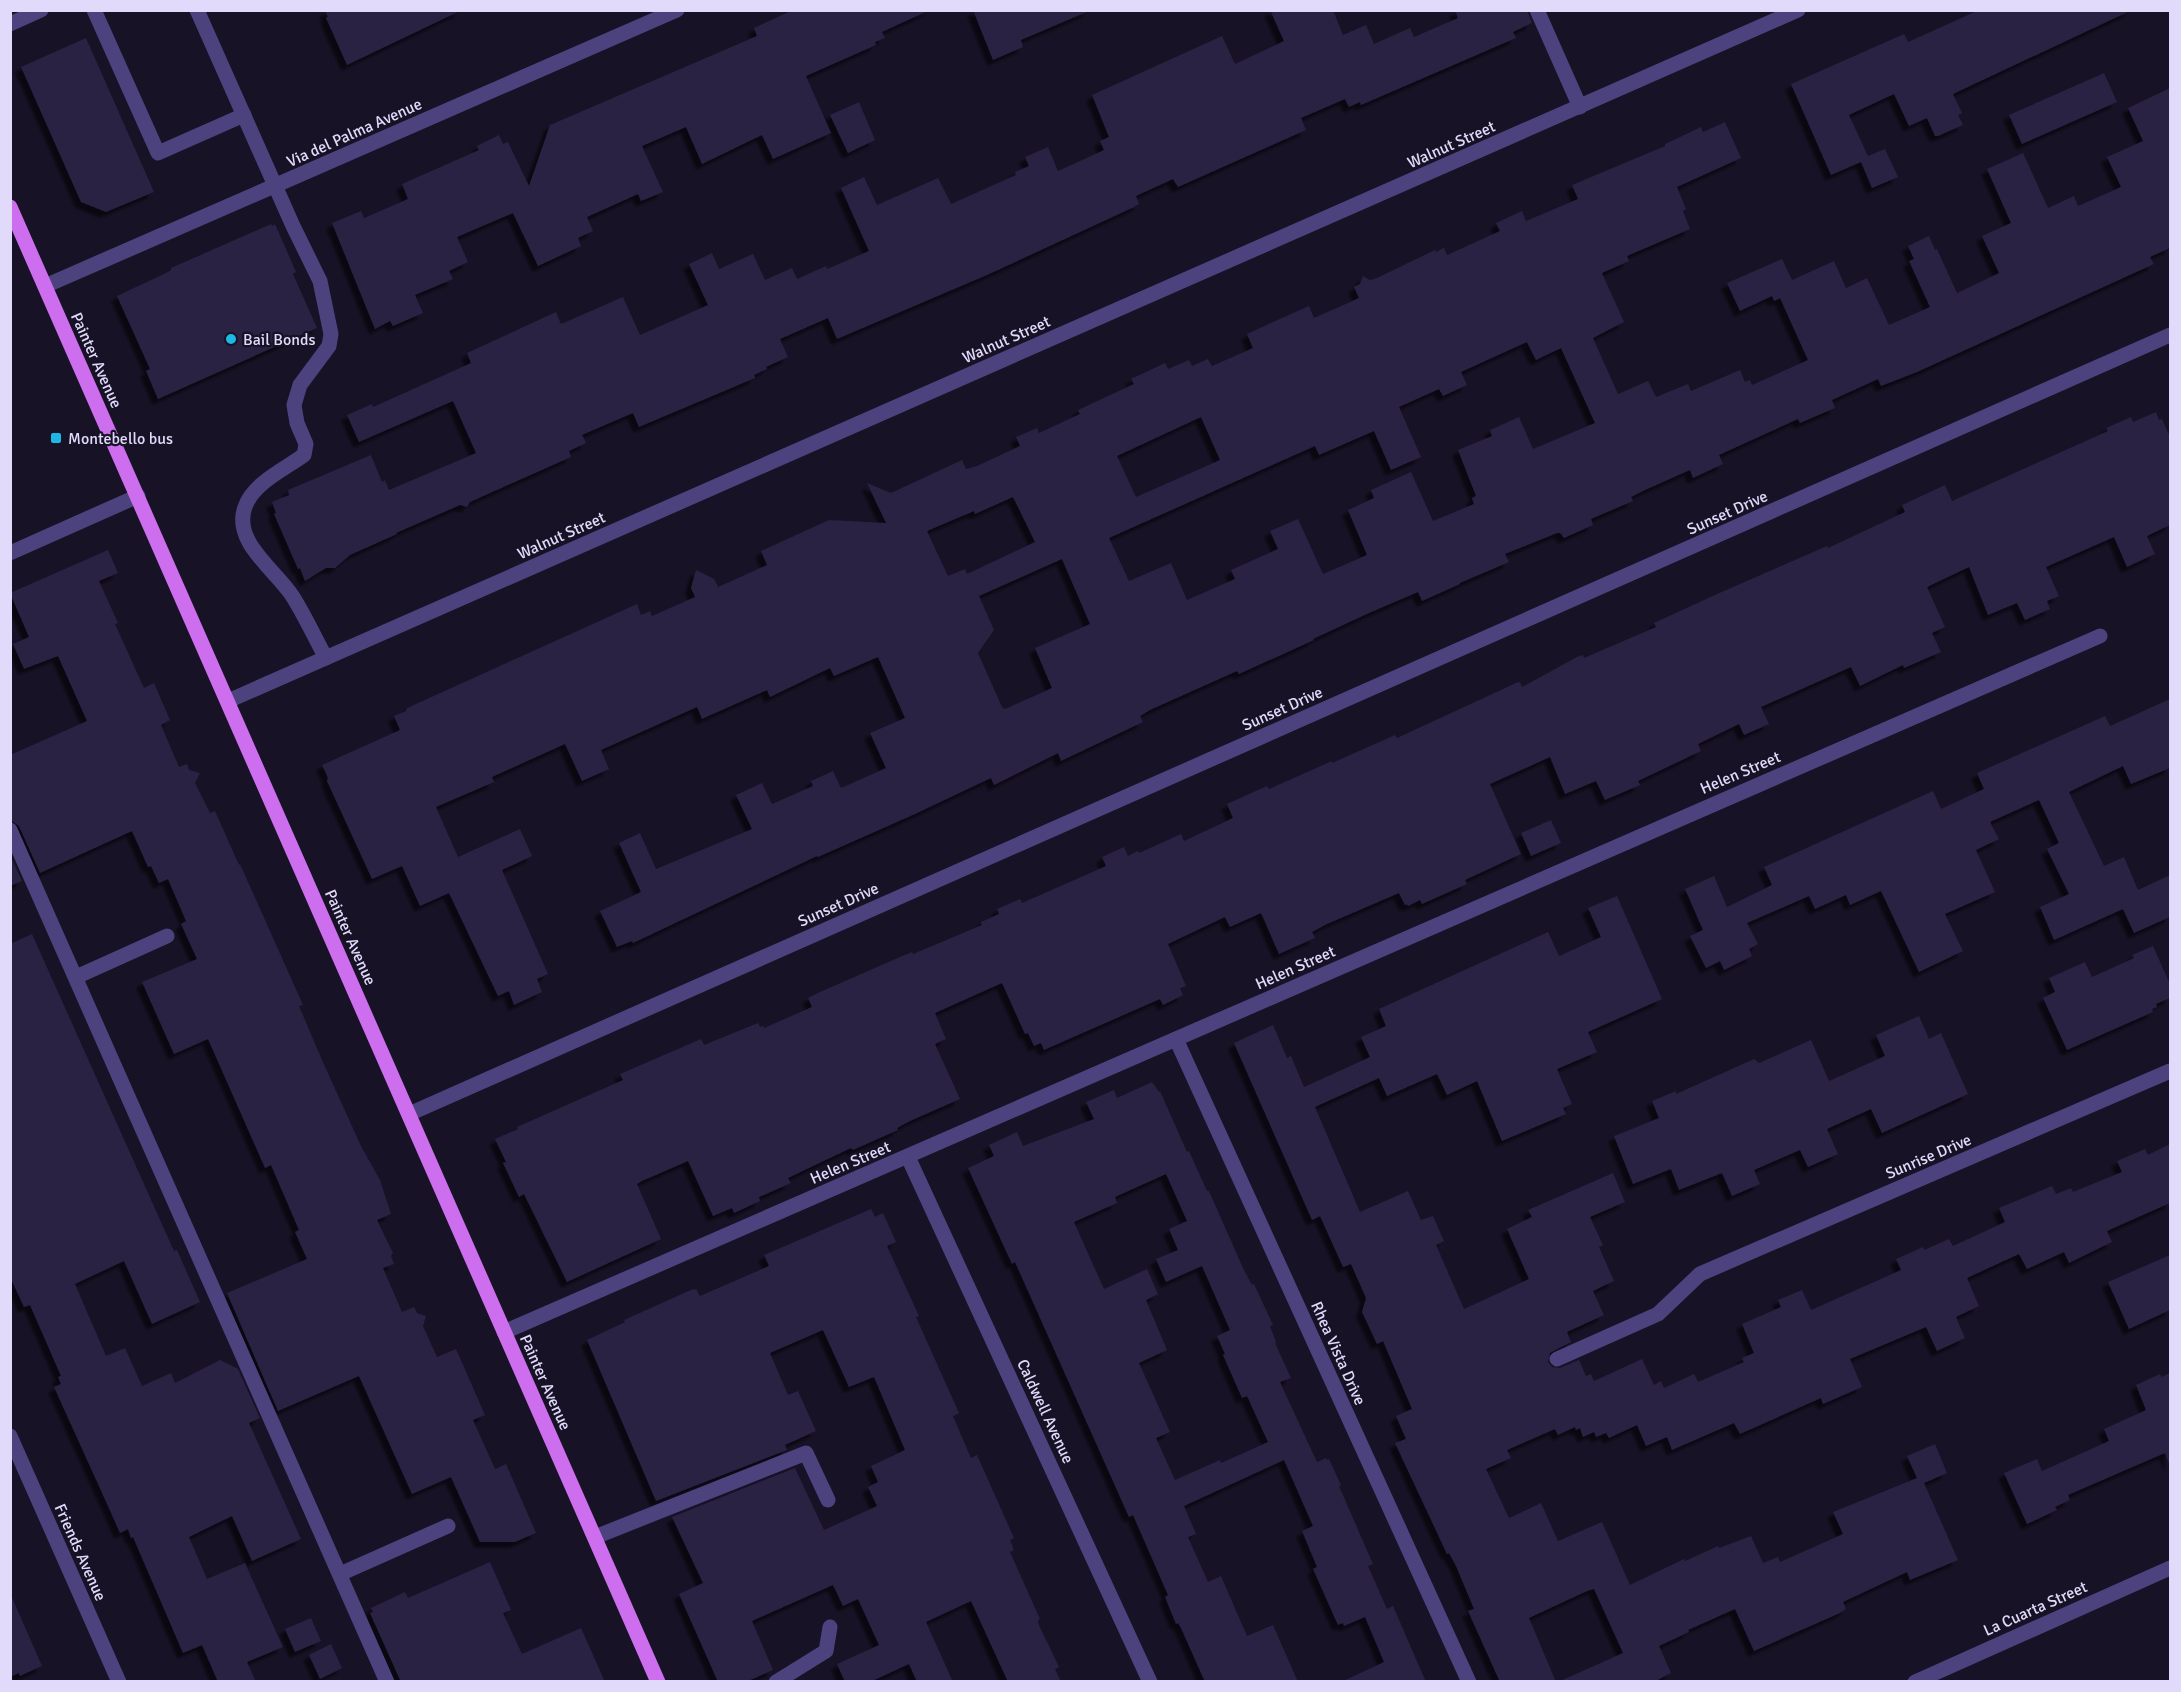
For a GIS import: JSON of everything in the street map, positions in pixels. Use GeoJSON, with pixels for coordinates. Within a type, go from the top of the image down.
{"type":"FeatureCollection","features":[{"type":"Feature","properties":{"kind":"main road","name":"Painter Avenue"},"geometry":{"type":"LineString","coordinates":[[10,207],[658,1682]]}},
{"type":"Feature","properties":{"kind":"street"},"geometry":{"type":"LineString","coordinates":[[10,24],[41,10]]}},
{"type":"Feature","properties":{"kind":"street"},"geometry":{"type":"LineString","coordinates":[[94,10],[158,153],[244,115]]}},
{"type":"Feature","properties":{"kind":"street"},"geometry":{"type":"LineString","coordinates":[[197,10],[320,281],[331,334],[329,346],[300,385],[294,405],[297,423],[306,444],[304,455],[258,488],[246,504],[242,520],[251,546],[292,595],[326,658]]}},
{"type":"Feature","properties":{"kind":"street","name":"Via del Palma Avenue"},"geometry":{"type":"LineString","coordinates":[[45,286],[677,10]]}},
{"type":"Feature","properties":{"kind":"street"},"geometry":{"type":"LineString","coordinates":[[1537,10],[1580,107]]}},
{"type":"Feature","properties":{"kind":"street","name":"Walnut Street"},"geometry":{"type":"LineString","coordinates":[[228,701],[1798,10]]}},
{"type":"Feature","properties":{"kind":"street","name":"Sunset Drive"},"geometry":{"type":"LineString","coordinates":[[409,1114],[2170,335]]}},
{"type":"Feature","properties":{"kind":"street"},"geometry":{"type":"LineString","coordinates":[[10,554],[138,496]]}},
{"type":"Feature","properties":{"kind":"street","name":"Helen Street"},"geometry":{"type":"LineString","coordinates":[[504,1332],[2100,636]]}},
{"type":"Feature","properties":{"kind":"street"},"geometry":{"type":"LineString","coordinates":[[10,830],[387,1682]]}},
{"type":"Feature","properties":{"kind":"street"},"geometry":{"type":"LineString","coordinates":[[75,977],[167,936]]}},
{"type":"Feature","properties":{"kind":"street","name":"Rhea Vista Drive"},"geometry":{"type":"LineString","coordinates":[[1176,1039],[1469,1682]]}},
{"type":"Feature","properties":{"kind":"street","name":"Sunrise Drive"},"geometry":{"type":"LineString","coordinates":[[1557,1359],[1658,1314],[1700,1274],[2170,1071]]}},
{"type":"Feature","properties":{"kind":"street","name":"Caldwell Avenue"},"geometry":{"type":"LineString","coordinates":[[908,1156],[1150,1682]]}},
{"type":"Feature","properties":{"kind":"street","name":"Friends Avenue"},"geometry":{"type":"LineString","coordinates":[[10,1436],[119,1682]]}},
{"type":"Feature","properties":{"kind":"street"},"geometry":{"type":"LineString","coordinates":[[595,1538],[806,1453],[828,1500]]}},
{"type":"Feature","properties":{"kind":"street"},"geometry":{"type":"LineString","coordinates":[[340,1574],[448,1526]]}},
{"type":"Feature","properties":{"kind":"street","name":"La Cuarta Street"},"geometry":{"type":"LineString","coordinates":[[1914,1682],[2170,1568]]}},
{"type":"Feature","properties":{"kind":"street"},"geometry":{"type":"LineString","coordinates":[[776,1682],[826,1651],[830,1627]]}},
{"type":"Feature","properties":{"kind":"building"},"geometry":{"type":"Polygon","coordinates":[[[325,10],[462,10],[347,65],[326,18],[328,17],[325,10]]]}},
{"type":"Feature","properties":{"kind":"building"},"geometry":{"type":"Polygon","coordinates":[[[793,10],[930,10],[882,32],[885,38],[875,42],[876,45],[806,76],[831,133],[773,159],[762,135],[702,164],[686,127],[642,146],[663,192],[641,201],[638,194],[587,217],[593,231],[578,238],[581,246],[538,266],[513,213],[457,237],[468,262],[449,271],[453,279],[415,295],[423,313],[393,326],[390,321],[375,329],[332,223],[361,211],[364,218],[408,199],[402,184],[479,150],[477,146],[499,135],[503,144],[508,142],[529,186],[550,125],[757,36],[754,28],[793,10]]]}},
{"type":"Feature","properties":{"kind":"building"},"geometry":{"type":"Polygon","coordinates":[[[973,10],[1089,11],[1021,40],[1023,47],[993,60],[973,10]]]}},
{"type":"Feature","properties":{"kind":"building"},"geometry":{"type":"Polygon","coordinates":[[[1270,10],[1333,10],[1343,35],[1366,25],[1374,44],[1410,28],[1414,37],[1458,18],[1455,10],[1527,10],[1532,23],[1513,32],[1516,38],[1361,105],[1360,102],[1349,107],[1345,99],[1301,118],[1306,130],[1178,187],[1173,179],[1136,196],[1139,204],[1132,208],[987,275],[837,339],[828,318],[780,339],[788,357],[766,367],[767,369],[754,375],[755,378],[639,427],[633,413],[582,435],[586,443],[569,451],[571,457],[470,502],[467,507],[460,505],[396,533],[350,555],[335,568],[326,568],[305,581],[274,514],[276,513],[272,502],[289,495],[288,490],[371,455],[382,482],[385,480],[389,490],[476,453],[453,401],[359,442],[347,415],[372,404],[373,407],[471,363],[467,353],[556,312],[561,324],[623,297],[640,335],[708,305],[689,264],[712,253],[719,269],[753,254],[765,280],[792,268],[797,279],[869,251],[841,188],[864,177],[877,205],[938,178],[951,204],[1016,175],[1015,172],[1029,166],[1025,157],[1048,147],[1058,171],[1104,150],[1100,141],[1109,137],[1092,95],[1222,36],[1235,64],[1284,41],[1270,10]]]}},
{"type":"Feature","properties":{"kind":"building"},"geometry":{"type":"Polygon","coordinates":[[[1979,10],[2132,10],[1953,94],[1962,113],[1958,115],[1963,125],[1938,136],[1935,136],[1927,118],[1909,126],[1894,94],[1849,115],[1868,156],[1885,149],[1898,177],[1872,188],[1861,162],[1831,175],[1791,84],[1904,34],[1908,42],[1979,10]]]}},
{"type":"Feature","properties":{"kind":"building"},"geometry":{"type":"Polygon","coordinates":[[[86,38],[154,192],[106,212],[81,202],[21,67],[86,38]]]}},
{"type":"Feature","properties":{"kind":"building"},"geometry":{"type":"Polygon","coordinates":[[[2104,73],[2117,102],[2022,144],[2009,115],[2104,73]]]}},
{"type":"Feature","properties":{"kind":"building"},"geometry":{"type":"Polygon","coordinates":[[[2170,88],[2170,248],[2150,257],[2154,264],[1917,372],[1881,386],[1878,379],[1832,400],[1835,408],[1800,423],[1798,419],[1719,455],[1723,464],[1693,478],[1690,470],[1645,490],[1631,497],[1633,501],[1591,519],[1593,525],[1564,538],[1557,533],[1505,554],[1509,562],[1422,601],[1418,592],[1369,613],[1239,674],[1237,671],[1150,710],[1140,716],[1143,722],[1061,761],[1058,753],[994,785],[991,778],[817,856],[633,943],[632,941],[617,947],[600,911],[641,892],[619,843],[640,833],[656,869],[752,829],[736,795],[762,783],[772,804],[813,786],[811,781],[833,771],[841,788],[886,768],[870,733],[905,718],[878,657],[834,676],[830,668],[770,697],[767,690],[702,719],[697,707],[601,750],[609,769],[582,781],[565,744],[492,777],[494,782],[436,807],[458,857],[520,829],[532,856],[502,870],[548,974],[537,979],[542,992],[514,1005],[509,991],[498,996],[449,893],[420,906],[402,866],[372,879],[327,781],[328,778],[322,765],[400,730],[394,716],[406,711],[407,708],[637,604],[641,615],[650,611],[652,616],[695,597],[691,588],[696,570],[714,579],[718,587],[767,565],[761,551],[829,520],[886,523],[867,483],[891,493],[962,460],[966,469],[977,466],[1020,446],[1016,437],[1037,428],[1039,433],[1080,414],[1078,410],[1134,384],[1131,379],[1165,363],[1168,369],[1189,360],[1192,366],[1208,359],[1212,366],[1253,348],[1247,334],[1309,306],[1314,318],[1359,298],[1354,287],[1360,284],[1363,276],[1370,280],[1377,278],[1435,250],[1436,252],[1444,248],[1447,255],[1500,231],[1496,223],[1522,211],[1526,221],[1578,199],[1572,185],[1665,146],[1701,127],[1703,132],[1725,122],[1741,158],[1677,187],[1686,209],[1683,211],[1690,229],[1627,256],[1629,261],[1602,273],[1624,322],[1593,338],[1618,394],[1648,381],[1656,397],[1688,384],[1691,391],[1740,370],[1745,382],[1750,380],[1752,385],[1808,360],[1780,298],[1774,301],[1772,296],[1740,311],[1727,283],[1782,259],[1792,280],[1834,261],[1846,288],[1867,278],[1889,325],[1930,307],[1909,261],[1914,259],[1908,246],[1929,236],[1957,293],[1999,273],[1982,236],[2011,223],[1987,169],[2023,153],[2048,208],[2074,196],[2078,206],[2121,187],[2107,157],[2143,141],[2128,108],[2170,88]],[[1527,342],[1461,372],[1467,385],[1443,396],[1439,389],[1399,407],[1421,457],[1391,470],[1374,431],[1319,455],[1315,446],[1109,538],[1129,581],[1171,563],[1187,600],[1235,579],[1231,570],[1278,549],[1270,531],[1298,519],[1323,574],[1367,555],[1348,510],[1374,498],[1371,490],[1411,472],[1433,521],[1474,504],[1472,498],[1476,496],[1458,450],[1492,436],[1490,430],[1519,417],[1533,449],[1595,423],[1561,348],[1536,360],[1527,342]],[[1201,417],[1117,456],[1136,497],[1220,460],[1201,417]],[[1013,497],[975,514],[974,511],[927,531],[948,576],[965,569],[967,574],[1035,542],[1013,497]],[[1062,559],[979,596],[994,630],[978,653],[1002,707],[1005,709],[1052,688],[1035,648],[1090,624],[1062,559]]]}},
{"type":"Feature","properties":{"kind":"building"},"geometry":{"type":"Polygon","coordinates":[[[859,102],[875,140],[848,153],[830,115],[859,102]]]}},
{"type":"Feature","properties":{"kind":"building"},"geometry":{"type":"Polygon","coordinates":[[[271,224],[272,226],[275,224],[296,272],[293,274],[317,328],[158,399],[146,371],[150,369],[117,296],[168,272],[171,268],[271,224]]]}},
{"type":"Feature","properties":{"kind":"building"},"geometry":{"type":"Polygon","coordinates":[[[2156,412],[2159,420],[2162,419],[2170,437],[2170,525],[2147,536],[2155,554],[2127,567],[2114,537],[2046,567],[2059,596],[2047,601],[2050,609],[2025,620],[2017,603],[1988,615],[1969,567],[1927,587],[1945,627],[1932,633],[1941,652],[1904,668],[1903,665],[1860,686],[1851,667],[1761,707],[1769,724],[1744,735],[1739,724],[1698,744],[1701,751],[1638,781],[1640,785],[1605,800],[1596,781],[1565,794],[1550,757],[1490,784],[1521,854],[1465,880],[1467,884],[1422,904],[1420,900],[1408,906],[1405,905],[1399,893],[1327,924],[1312,932],[1315,938],[1279,954],[1261,913],[1230,927],[1225,917],[1168,944],[1186,986],[1180,988],[1183,995],[1163,1005],[1160,999],[1044,1050],[1041,1043],[1034,1046],[1028,1033],[1025,1034],[1002,983],[935,1013],[946,1039],[935,1044],[960,1099],[910,1121],[897,1128],[898,1130],[853,1150],[851,1148],[788,1178],[791,1183],[759,1197],[760,1201],[734,1213],[732,1208],[713,1216],[688,1161],[642,1181],[637,1184],[661,1239],[567,1282],[524,1194],[519,1197],[503,1163],[506,1162],[495,1139],[623,1080],[620,1074],[701,1039],[704,1045],[758,1023],[764,1028],[812,1007],[808,998],[820,992],[912,952],[913,954],[982,925],[981,922],[999,914],[997,909],[1020,899],[1022,903],[1106,866],[1102,857],[1124,847],[1128,856],[1138,851],[1139,853],[1181,834],[1184,841],[1233,818],[1227,804],[1267,786],[1269,789],[1395,735],[1397,738],[1516,683],[1520,682],[1522,687],[1577,657],[1583,655],[1584,658],[1656,627],[1654,623],[1905,512],[1902,505],[1945,485],[1952,501],[2108,431],[2106,428],[2131,417],[2133,422],[2156,412]]]}},
{"type":"Feature","properties":{"kind":"building"},"geometry":{"type":"Polygon","coordinates":[[[108,550],[118,573],[99,581],[118,623],[115,624],[144,688],[154,683],[170,720],[161,725],[179,767],[187,764],[189,770],[200,773],[195,783],[210,813],[215,811],[240,864],[303,1005],[299,1006],[322,1060],[361,1146],[380,1180],[391,1214],[377,1220],[393,1253],[391,1256],[394,1264],[383,1268],[402,1312],[414,1307],[417,1313],[426,1316],[423,1326],[437,1357],[456,1349],[485,1415],[473,1420],[495,1469],[506,1464],[536,1533],[515,1542],[480,1542],[451,1477],[412,1494],[359,1376],[278,1411],[227,1293],[307,1259],[295,1232],[299,1230],[271,1165],[265,1168],[208,1039],[174,1054],[142,982],[197,959],[181,924],[186,921],[168,879],[159,883],[151,866],[148,867],[132,831],[40,873],[19,826],[10,820],[10,755],[87,721],[58,656],[24,669],[13,644],[29,637],[10,593],[108,550]]]}},
{"type":"Feature","properties":{"kind":"building"},"geometry":{"type":"Polygon","coordinates":[[[2170,699],[2170,768],[2131,784],[2123,766],[2069,792],[2104,866],[2124,857],[2138,890],[2170,875],[2170,917],[2134,933],[2123,909],[2054,940],[2040,907],[2069,894],[2047,849],[2059,843],[2039,800],[1990,822],[1999,839],[1976,850],[1995,892],[1945,914],[1963,951],[1919,972],[1881,891],[1850,905],[1846,895],[1815,909],[1809,896],[1747,923],[1758,944],[1749,949],[1752,956],[1724,970],[1720,961],[1706,968],[1690,936],[1703,930],[1685,889],[1714,876],[1727,907],[1772,885],[1764,867],[1933,791],[1941,809],[1984,789],[1977,773],[2105,716],[2110,726],[2170,699]]]}},
{"type":"Feature","properties":{"kind":"building"},"geometry":{"type":"Polygon","coordinates":[[[1551,820],[1561,843],[1531,856],[1521,833],[1551,820]]]}},
{"type":"Feature","properties":{"kind":"building"},"geometry":{"type":"Polygon","coordinates":[[[10,855],[22,881],[10,886],[10,855]]]}},
{"type":"Feature","properties":{"kind":"building"},"geometry":{"type":"Polygon","coordinates":[[[1617,896],[1662,999],[1588,1032],[1597,1052],[1557,1069],[1572,1104],[1563,1108],[1566,1114],[1502,1141],[1477,1081],[1447,1095],[1437,1074],[1387,1096],[1379,1078],[1315,1107],[1360,1212],[1408,1191],[1421,1220],[1433,1216],[1444,1241],[1436,1245],[1464,1309],[1529,1279],[1507,1229],[1532,1217],[1528,1210],[1613,1173],[1625,1202],[1590,1217],[1603,1245],[1599,1247],[1614,1281],[1593,1291],[1604,1315],[1567,1332],[1571,1342],[1550,1353],[1548,1362],[1552,1367],[1560,1368],[1579,1360],[1586,1376],[1591,1374],[1594,1381],[1642,1359],[1654,1385],[1661,1381],[1664,1388],[1694,1374],[1698,1382],[1744,1362],[1742,1358],[1754,1353],[1742,1324],[1781,1307],[1778,1300],[1802,1290],[1811,1310],[1901,1270],[1896,1259],[1949,1239],[1953,1246],[2005,1222],[1999,1208],[2052,1186],[2056,1194],[2071,1188],[2073,1192],[2122,1172],[2117,1161],[2145,1149],[2148,1155],[2170,1144],[2170,1203],[2107,1231],[2112,1242],[2069,1263],[2064,1252],[2027,1269],[2019,1254],[1967,1278],[1979,1306],[1956,1317],[1965,1338],[1937,1351],[1926,1327],[1850,1359],[1862,1387],[1823,1404],[1821,1398],[1740,1434],[1734,1423],[1672,1450],[1667,1437],[1646,1446],[1637,1425],[1609,1438],[1606,1433],[1596,1437],[1594,1432],[1583,1437],[1580,1428],[1576,1430],[1575,1427],[1558,1435],[1555,1429],[1507,1450],[1511,1458],[1486,1469],[1509,1518],[1541,1503],[1558,1541],[1602,1522],[1630,1585],[1684,1559],[1685,1561],[1718,1546],[1719,1548],[1751,1536],[1763,1563],[1778,1557],[1780,1562],[1843,1534],[1833,1512],[1917,1478],[1907,1456],[1935,1444],[1947,1473],[1924,1483],[1958,1560],[1910,1580],[1907,1572],[1843,1602],[1846,1609],[1840,1613],[1754,1651],[1735,1609],[1659,1646],[1671,1673],[1654,1682],[1558,1682],[1623,1653],[1594,1589],[1529,1618],[1556,1682],[1500,1682],[1468,1611],[1474,1609],[1456,1566],[1449,1553],[1447,1554],[1395,1443],[1406,1439],[1396,1416],[1412,1409],[1383,1341],[1377,1344],[1362,1312],[1366,1298],[1351,1264],[1343,1267],[1320,1216],[1312,1220],[1234,1043],[1273,1025],[1287,1058],[1291,1056],[1304,1087],[1370,1057],[1361,1037],[1386,1026],[1379,1009],[1548,932],[1559,956],[1601,937],[1588,908],[1617,896]]]}},
{"type":"Feature","properties":{"kind":"building"},"geometry":{"type":"Polygon","coordinates":[[[32,934],[174,1251],[177,1250],[200,1302],[152,1324],[124,1261],[75,1284],[106,1356],[125,1348],[142,1386],[171,1373],[175,1383],[220,1360],[238,1369],[260,1418],[249,1423],[301,1539],[252,1561],[232,1516],[189,1537],[207,1579],[245,1563],[283,1647],[247,1662],[256,1682],[218,1682],[202,1645],[183,1653],[133,1537],[131,1538],[128,1529],[120,1533],[54,1387],[61,1384],[58,1377],[61,1376],[30,1305],[24,1307],[10,1277],[10,944],[32,934]]]}},
{"type":"Feature","properties":{"kind":"building"},"geometry":{"type":"Polygon","coordinates":[[[2153,946],[2170,984],[2170,998],[2156,1004],[2157,1007],[2152,1009],[2153,1012],[2067,1050],[2043,998],[2055,992],[2049,978],[2085,962],[2092,977],[2134,958],[2132,955],[2153,946]]]}},
{"type":"Feature","properties":{"kind":"building"},"geometry":{"type":"Polygon","coordinates":[[[1919,1016],[1929,1039],[1941,1033],[1968,1094],[1882,1133],[1871,1109],[1827,1129],[1838,1154],[1808,1167],[1800,1150],[1754,1170],[1760,1184],[1732,1196],[1722,1173],[1679,1190],[1671,1169],[1633,1184],[1614,1136],[1659,1118],[1652,1101],[1676,1091],[1676,1094],[1754,1059],[1759,1063],[1811,1040],[1829,1081],[1885,1056],[1876,1035],[1919,1016]]]}},
{"type":"Feature","properties":{"kind":"building"},"geometry":{"type":"Polygon","coordinates":[[[1152,1082],[1160,1091],[1187,1152],[1189,1151],[1209,1191],[1243,1268],[1252,1285],[1254,1284],[1273,1325],[1270,1326],[1275,1343],[1291,1378],[1280,1382],[1317,1462],[1329,1459],[1373,1564],[1368,1566],[1387,1609],[1393,1606],[1426,1682],[1341,1682],[1384,1662],[1365,1617],[1344,1626],[1343,1623],[1338,1625],[1313,1569],[1317,1567],[1302,1531],[1313,1526],[1284,1460],[1184,1506],[1196,1534],[1188,1537],[1208,1582],[1221,1576],[1247,1636],[1273,1625],[1298,1682],[1205,1682],[1181,1628],[1178,1623],[1176,1624],[1165,1597],[1168,1595],[1133,1515],[1129,1517],[1015,1262],[1012,1264],[968,1168],[994,1156],[989,1145],[1017,1132],[1023,1146],[1094,1119],[1086,1102],[1114,1090],[1117,1098],[1152,1082]],[[1166,1174],[1115,1197],[1117,1203],[1074,1222],[1104,1289],[1147,1269],[1158,1294],[1146,1300],[1167,1350],[1139,1363],[1170,1432],[1156,1438],[1175,1480],[1268,1442],[1247,1396],[1242,1398],[1223,1355],[1225,1354],[1217,1336],[1230,1330],[1202,1266],[1166,1282],[1156,1259],[1178,1250],[1169,1229],[1187,1221],[1166,1174]]]}},
{"type":"Feature","properties":{"kind":"building"},"geometry":{"type":"Polygon","coordinates":[[[871,1209],[875,1217],[883,1213],[896,1242],[887,1246],[959,1413],[953,1416],[971,1458],[977,1455],[1014,1538],[1010,1540],[1014,1550],[1010,1552],[1040,1619],[1038,1623],[1059,1667],[1055,1669],[1061,1682],[1008,1682],[971,1601],[926,1622],[953,1682],[917,1682],[909,1664],[870,1682],[845,1682],[837,1664],[879,1645],[858,1599],[843,1606],[833,1585],[752,1621],[773,1670],[746,1682],[718,1682],[679,1594],[703,1583],[672,1517],[795,1468],[824,1530],[877,1506],[868,1487],[878,1482],[871,1466],[905,1450],[874,1377],[849,1387],[823,1330],[770,1353],[788,1395],[798,1391],[816,1431],[785,1445],[787,1450],[656,1501],[587,1340],[625,1322],[624,1320],[693,1289],[696,1289],[700,1296],[769,1266],[764,1255],[871,1209]]]}},
{"type":"Feature","properties":{"kind":"building"},"geometry":{"type":"Polygon","coordinates":[[[2170,1255],[2170,1310],[2129,1329],[2108,1282],[2170,1255]]]}},
{"type":"Feature","properties":{"kind":"building"},"geometry":{"type":"Polygon","coordinates":[[[2170,1373],[2170,1466],[2165,1453],[2068,1495],[2070,1500],[2055,1507],[2057,1510],[2027,1524],[2004,1473],[2037,1459],[2042,1471],[2109,1441],[2104,1429],[2146,1410],[2136,1385],[2160,1374],[2162,1377],[2170,1373]]]}},
{"type":"Feature","properties":{"kind":"building"},"geometry":{"type":"Polygon","coordinates":[[[490,1562],[511,1610],[503,1613],[522,1654],[581,1628],[605,1682],[401,1682],[370,1613],[373,1612],[371,1608],[405,1592],[408,1598],[490,1562]]]}},
{"type":"Feature","properties":{"kind":"building"},"geometry":{"type":"Polygon","coordinates":[[[10,1593],[42,1666],[20,1676],[19,1673],[10,1677],[10,1593]]]}},
{"type":"Feature","properties":{"kind":"building"},"geometry":{"type":"Polygon","coordinates":[[[311,1618],[321,1641],[295,1652],[285,1629],[311,1618]]]}},
{"type":"Feature","properties":{"kind":"building"},"geometry":{"type":"Polygon","coordinates":[[[331,1644],[342,1668],[320,1679],[309,1655],[331,1644]]]}},
{"type":"Feature","properties":{"kind":"place","name":"Bail Bonds"},"geometry":{"type":"Point","coordinates":[231,339]}},
{"type":"Feature","properties":{"kind":"place","name":"Montebello bus"},"geometry":{"type":"Point","coordinates":[56,438]}}]}
